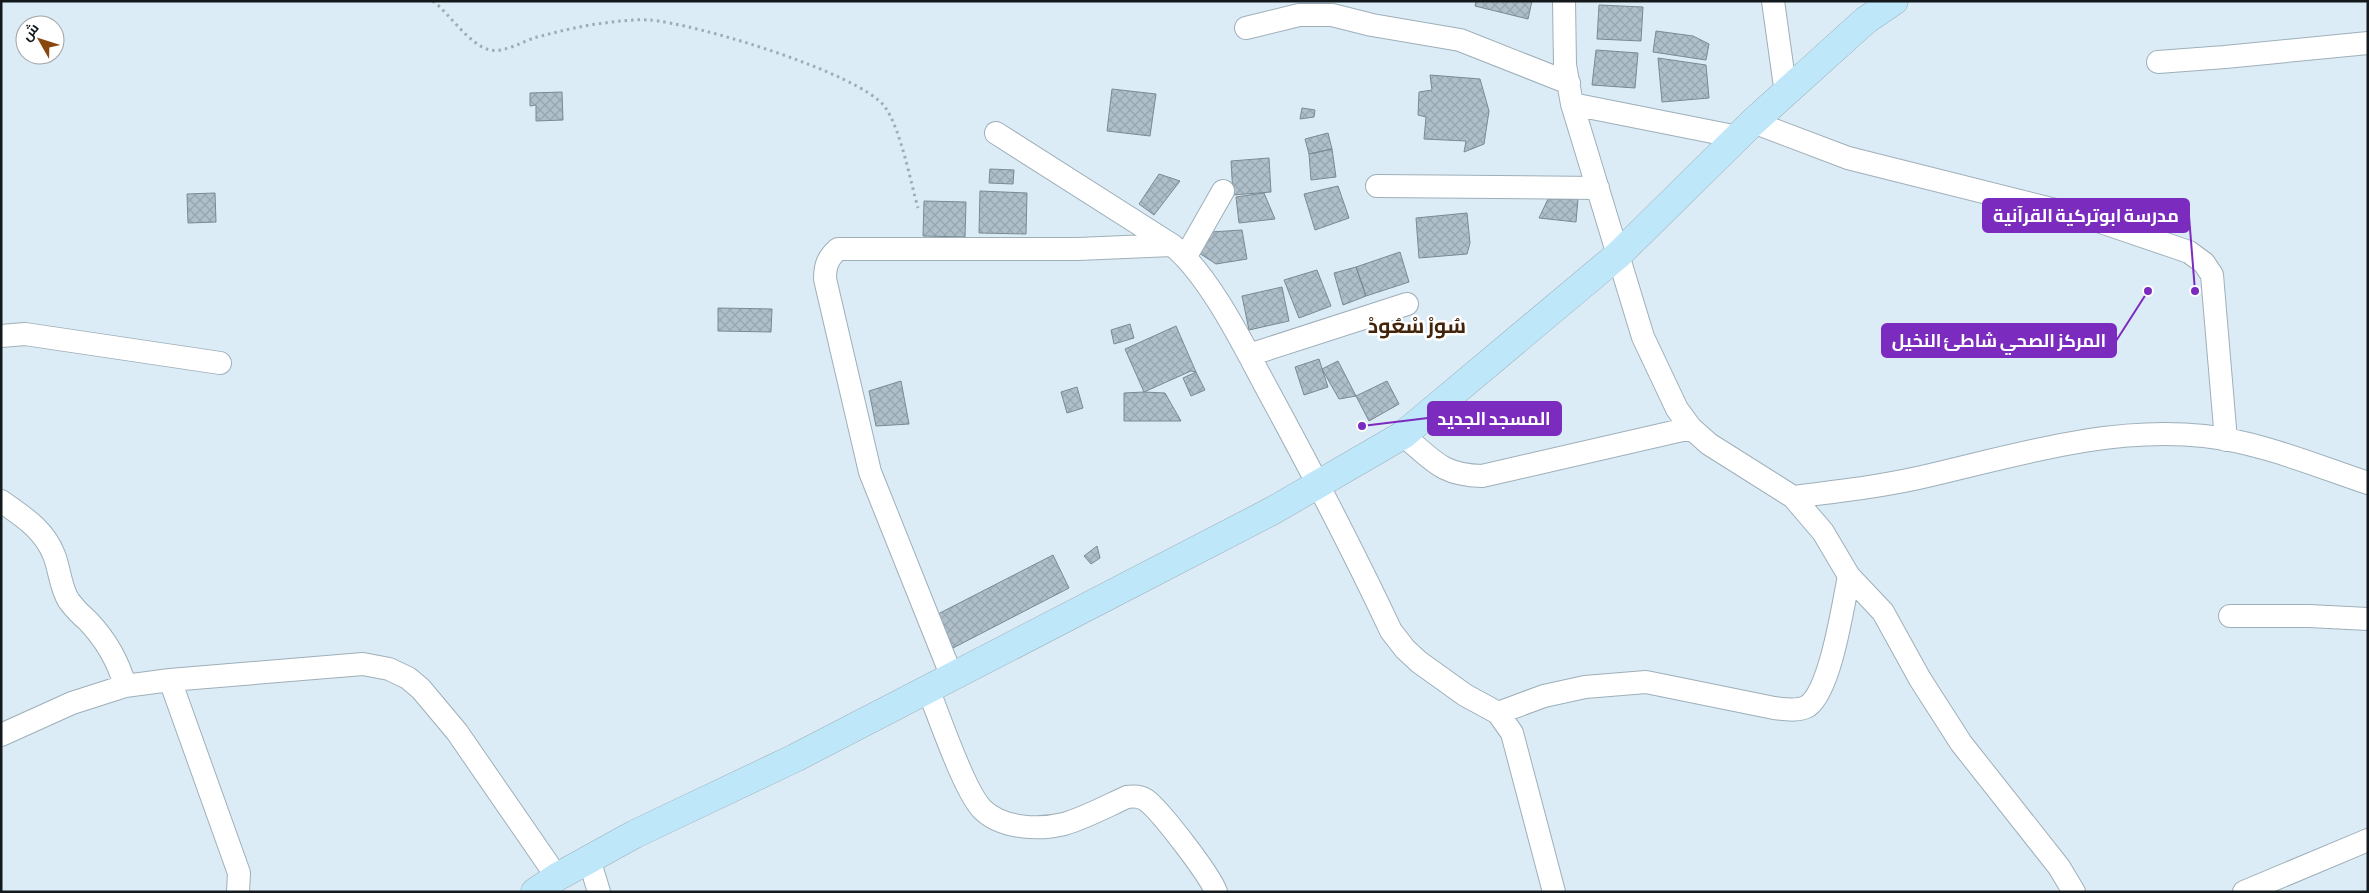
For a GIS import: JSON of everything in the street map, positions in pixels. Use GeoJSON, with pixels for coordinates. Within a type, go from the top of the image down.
{"type":"FeatureCollection","features":[{"type":"Feature","properties":{"kind":"street"},"geometry":{"type":"LineString","coordinates":[[1564,1],[1566,65],[1570,93],[1643,337],[1677,409],[1691,428],[1709,444],[1793,497],[1823,532],[1849,576],[1883,612],[1920,679],[1961,743],[2059,868],[2074,892]]}},
{"type":"Feature","properties":{"kind":"street"},"geometry":{"type":"LineString","coordinates":[[1773,1],[1786,94]]}},
{"type":"Feature","properties":{"kind":"street"},"geometry":{"type":"LineString","coordinates":[[1,735],[72,703],[125,686],[170,680],[363,664],[389,669],[408,678],[421,689],[457,732],[546,884],[635,834],[795,758],[1319,485],[1403,435],[1618,255],[1746,130],[1866,20],[1894,1]]}},
{"type":"Feature","properties":{"kind":"street"},"geometry":{"type":"LineString","coordinates":[[1246,28],[1299,8],[1372,25],[1460,40],[1570,93],[1746,130],[1848,158],[2095,220],[2189,252],[2204,263],[2212,275],[2226,440]]}},
{"type":"Feature","properties":{"kind":"street"},"geometry":{"type":"LineString","coordinates":[[2158,62],[2226,58],[2368,43]]}},
{"type":"Feature","properties":{"kind":"street"},"geometry":{"type":"LineString","coordinates":[[996,133],[1179,251],[1199,273],[1249,355],[1319,485],[1391,631],[1405,649],[1419,662],[1464,695],[1498,713],[1512,733],[1554,892]]}},
{"type":"Feature","properties":{"kind":"street"},"geometry":{"type":"LineString","coordinates":[[1378,186],[1598,188]]}},
{"type":"Feature","properties":{"kind":"street"},"geometry":{"type":"LineString","coordinates":[[1179,251],[1223,191]]}},
{"type":"Feature","properties":{"kind":"street"},"geometry":{"type":"LineString","coordinates":[[952,677],[870,472],[825,279],[825,266],[838,249],[1179,251]]}},
{"type":"Feature","properties":{"kind":"street"},"geometry":{"type":"LineString","coordinates":[[1249,355],[1407,304]]}},
{"type":"Feature","properties":{"kind":"street"},"geometry":{"type":"LineString","coordinates":[[1,336],[25,334],[220,363]]}},
{"type":"Feature","properties":{"kind":"street"},"geometry":{"type":"LineString","coordinates":[[1403,435],[1444,469],[1462,475],[1482,476],[1691,428]]}},
{"type":"Feature","properties":{"kind":"street"},"geometry":{"type":"LineString","coordinates":[[1793,497],[1930,475],[2013,454],[2084,440],[2152,433],[2205,436],[2260,446],[2368,482]]}},
{"type":"Feature","properties":{"kind":"street"},"geometry":{"type":"LineString","coordinates":[[1,501],[32,523],[42,534],[54,554],[60,579],[68,600],[108,646],[119,665],[125,686]]}},
{"type":"Feature","properties":{"kind":"street"},"geometry":{"type":"LineString","coordinates":[[1498,713],[1544,696],[1585,687],[1646,682],[1774,708],[1795,710],[1807,706],[1817,695],[1829,666],[1849,576]]}},
{"type":"Feature","properties":{"kind":"street"},"geometry":{"type":"LineString","coordinates":[[2230,616],[2309,616],[2368,619]]}},
{"type":"Feature","properties":{"kind":"street"},"geometry":{"type":"LineString","coordinates":[[170,680],[239,873],[238,892]]}},
{"type":"Feature","properties":{"kind":"street"},"geometry":{"type":"LineString","coordinates":[[928,689],[967,784],[983,810],[1009,823],[1043,827],[1064,824],[1127,797],[1136,796],[1146,800],[1168,824],[1204,870],[1216,892]]}},
{"type":"Feature","properties":{"kind":"street"},"geometry":{"type":"LineString","coordinates":[[2244,892],[2368,840]]}},
{"type":"Feature","properties":{"kind":"street"},"geometry":{"type":"LineString","coordinates":[[589,859],[599,892]]}},
{"type":"Feature","properties":{"kind":"path"},"geometry":{"type":"LineString","coordinates":[[433,1],[446,11],[480,46],[492,50],[504,49],[574,27],[630,20],[649,20],[738,41],[808,64],[866,90],[884,106],[899,141],[918,208]]}},
{"type":"Feature","properties":{"kind":"building"},"geometry":{"type":"Polygon","coordinates":[[[1476,1],[1532,1],[1528,19],[1475,6],[1476,1]]]}},
{"type":"Feature","properties":{"kind":"building"},"geometry":{"type":"Polygon","coordinates":[[[1599,5],[1643,7],[1641,41],[1597,39],[1599,5]]]}},
{"type":"Feature","properties":{"kind":"building"},"geometry":{"type":"Polygon","coordinates":[[[1656,31],[1693,36],[1709,44],[1706,60],[1653,52],[1656,31]]]}},
{"type":"Feature","properties":{"kind":"building"},"geometry":{"type":"Polygon","coordinates":[[[1596,50],[1638,53],[1635,88],[1592,85],[1596,50]]]}},
{"type":"Feature","properties":{"kind":"building"},"geometry":{"type":"Polygon","coordinates":[[[1658,58],[1706,65],[1709,98],[1662,102],[1658,58]]]}},
{"type":"Feature","properties":{"kind":"building"},"geometry":{"type":"Polygon","coordinates":[[[1430,75],[1480,79],[1489,111],[1484,144],[1464,152],[1466,141],[1424,139],[1426,117],[1418,115],[1419,92],[1432,90],[1430,75]]]}},
{"type":"Feature","properties":{"kind":"building"},"geometry":{"type":"Polygon","coordinates":[[[1112,89],[1156,94],[1150,136],[1107,131],[1112,89]]]}},
{"type":"Feature","properties":{"kind":"building"},"geometry":{"type":"Polygon","coordinates":[[[562,92],[563,120],[536,121],[536,105],[530,106],[530,93],[562,92]]]}},
{"type":"Feature","properties":{"kind":"building"},"geometry":{"type":"Polygon","coordinates":[[[1302,108],[1315,110],[1314,117],[1300,119],[1302,108]]]}},
{"type":"Feature","properties":{"kind":"building"},"geometry":{"type":"Polygon","coordinates":[[[1328,133],[1332,149],[1309,154],[1305,139],[1328,133]]]}},
{"type":"Feature","properties":{"kind":"building"},"geometry":{"type":"Polygon","coordinates":[[[1332,149],[1336,177],[1311,180],[1309,154],[1332,149]]]}},
{"type":"Feature","properties":{"kind":"building"},"geometry":{"type":"Polygon","coordinates":[[[1269,158],[1271,192],[1233,195],[1231,161],[1269,158]]]}},
{"type":"Feature","properties":{"kind":"building"},"geometry":{"type":"Polygon","coordinates":[[[990,169],[1014,170],[1013,184],[989,183],[990,169]]]}},
{"type":"Feature","properties":{"kind":"building"},"geometry":{"type":"Polygon","coordinates":[[[1159,174],[1180,181],[1154,215],[1139,204],[1159,174]]]}},
{"type":"Feature","properties":{"kind":"building"},"geometry":{"type":"Polygon","coordinates":[[[1338,186],[1349,218],[1315,230],[1304,194],[1338,186]]]}},
{"type":"Feature","properties":{"kind":"building"},"geometry":{"type":"Polygon","coordinates":[[[980,191],[1027,193],[1026,234],[979,233],[980,191]]]}},
{"type":"Feature","properties":{"kind":"building"},"geometry":{"type":"Polygon","coordinates":[[[215,193],[216,222],[188,223],[187,194],[215,193]]]}},
{"type":"Feature","properties":{"kind":"building"},"geometry":{"type":"Polygon","coordinates":[[[1264,193],[1275,219],[1239,223],[1236,197],[1264,193]]]}},
{"type":"Feature","properties":{"kind":"building"},"geometry":{"type":"Polygon","coordinates":[[[1548,199],[1578,199],[1576,222],[1539,218],[1548,199]]]}},
{"type":"Feature","properties":{"kind":"building"},"geometry":{"type":"Polygon","coordinates":[[[924,201],[966,202],[965,237],[923,236],[924,201]]]}},
{"type":"Feature","properties":{"kind":"building"},"geometry":{"type":"Polygon","coordinates":[[[1467,213],[1470,243],[1467,254],[1419,258],[1416,218],[1467,213]]]}},
{"type":"Feature","properties":{"kind":"building"},"geometry":{"type":"Polygon","coordinates":[[[1242,230],[1247,259],[1216,264],[1196,251],[1211,232],[1242,230]]]}},
{"type":"Feature","properties":{"kind":"building"},"geometry":{"type":"Polygon","coordinates":[[[1400,252],[1409,282],[1366,296],[1356,267],[1400,252]]]}},
{"type":"Feature","properties":{"kind":"building"},"geometry":{"type":"Polygon","coordinates":[[[1356,267],[1366,296],[1343,305],[1334,273],[1356,267]]]}},
{"type":"Feature","properties":{"kind":"building"},"geometry":{"type":"Polygon","coordinates":[[[1317,270],[1331,306],[1299,318],[1284,280],[1317,270]]]}},
{"type":"Feature","properties":{"kind":"building"},"geometry":{"type":"Polygon","coordinates":[[[1282,287],[1289,321],[1249,330],[1242,296],[1282,287]]]}},
{"type":"Feature","properties":{"kind":"building"},"geometry":{"type":"Polygon","coordinates":[[[718,308],[772,309],[771,332],[718,331],[718,308]]]}},
{"type":"Feature","properties":{"kind":"building"},"geometry":{"type":"Polygon","coordinates":[[[1130,324],[1134,338],[1114,344],[1111,330],[1130,324]]]}},
{"type":"Feature","properties":{"kind":"building"},"geometry":{"type":"Polygon","coordinates":[[[1176,326],[1196,372],[1191,371],[1144,392],[1125,349],[1176,326]]]}},
{"type":"Feature","properties":{"kind":"building"},"geometry":{"type":"Polygon","coordinates":[[[1319,359],[1328,387],[1304,395],[1295,367],[1319,359]]]}},
{"type":"Feature","properties":{"kind":"building"},"geometry":{"type":"Polygon","coordinates":[[[1338,361],[1356,396],[1339,399],[1322,369],[1338,361]]]}},
{"type":"Feature","properties":{"kind":"building"},"geometry":{"type":"Polygon","coordinates":[[[1196,372],[1205,390],[1191,396],[1183,378],[1196,372]]]}},
{"type":"Feature","properties":{"kind":"building"},"geometry":{"type":"Polygon","coordinates":[[[901,381],[909,424],[876,426],[869,391],[901,381]]]}},
{"type":"Feature","properties":{"kind":"building"},"geometry":{"type":"Polygon","coordinates":[[[1387,381],[1399,404],[1369,421],[1356,396],[1387,381]]]}},
{"type":"Feature","properties":{"kind":"building"},"geometry":{"type":"Polygon","coordinates":[[[1077,387],[1083,408],[1067,413],[1061,392],[1077,387]]]}},
{"type":"Feature","properties":{"kind":"building"},"geometry":{"type":"Polygon","coordinates":[[[1124,393],[1165,393],[1181,421],[1124,421],[1124,393]]]}},
{"type":"Feature","properties":{"kind":"building"},"geometry":{"type":"Polygon","coordinates":[[[1097,546],[1100,558],[1091,564],[1084,556],[1097,546]]]}},
{"type":"Feature","properties":{"kind":"building"},"geometry":{"type":"Polygon","coordinates":[[[1053,555],[1069,588],[953,648],[936,615],[1053,555]]]}},
{"type":"Feature","properties":{"kind":"place","name":"المركز الصحي شاطئ النخيل"},"geometry":{"type":"Point","coordinates":[2148,291]}},
{"type":"Feature","properties":{"kind":"place","name":"مدرسة ابوتركية القرآنية"},"geometry":{"type":"Point","coordinates":[2195,291]}},
{"type":"Feature","properties":{"kind":"place","name":"المسجد الجديد"},"geometry":{"type":"Point","coordinates":[1362,426]}},
{"type":"Feature","properties":{"kind":"district","name":"سُورْ سْعُودْ"},"geometry":{"type":"Point","coordinates":[1417,325]}}]}
